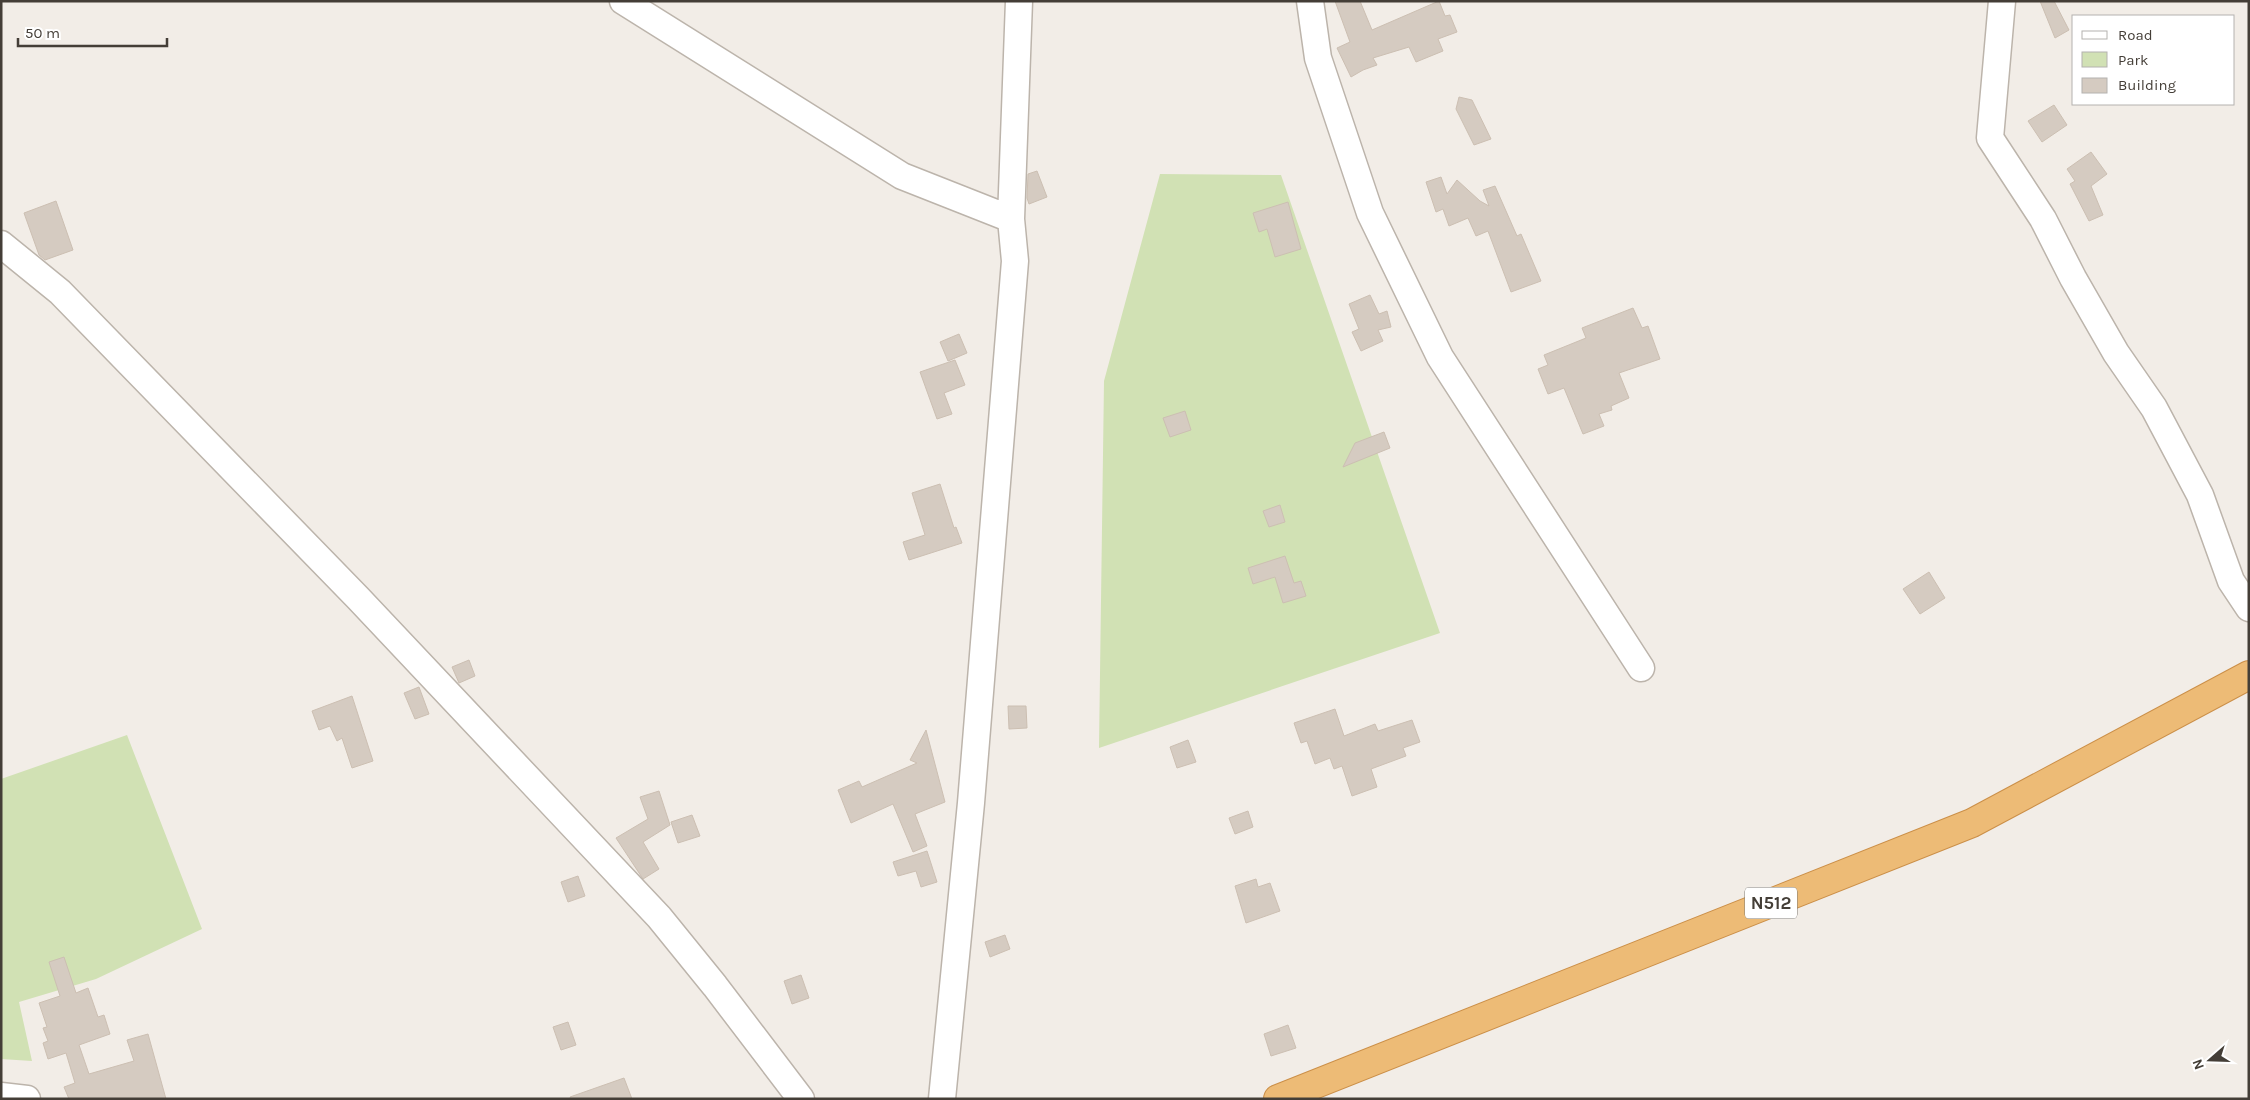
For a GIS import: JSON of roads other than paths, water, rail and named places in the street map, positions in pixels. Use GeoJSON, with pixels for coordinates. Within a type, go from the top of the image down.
{"type":"FeatureCollection","features":[{"type":"Feature","properties":{"kind":"highway","name":"N512"},"geometry":{"type":"LineString","coordinates":[[1278,1099],[1306,1093],[1972,823],[2249,675]]}},
{"type":"Feature","properties":{"kind":"street"},"geometry":{"type":"LineString","coordinates":[[623,1],[902,176],[1011,219]]}},
{"type":"Feature","properties":{"kind":"street"},"geometry":{"type":"LineString","coordinates":[[942,1099],[972,794],[1014,280],[1015,260],[1011,219],[1019,1]]}},
{"type":"Feature","properties":{"kind":"street"},"geometry":{"type":"LineString","coordinates":[[1310,1],[1318,58],[1370,212],[1440,358],[1641,668]]}},
{"type":"Feature","properties":{"kind":"street"},"geometry":{"type":"LineString","coordinates":[[2002,1],[1990,138],[2043,220],[2073,278],[2116,353],[2154,408],[2200,495],[2231,581],[2249,608]]}},
{"type":"Feature","properties":{"kind":"street"},"geometry":{"type":"LineString","coordinates":[[1,244],[60,292],[358,598],[659,917],[715,986],[801,1099]]}},
{"type":"Feature","properties":{"kind":"street"},"geometry":{"type":"LineString","coordinates":[[1,1096],[27,1099]]}}]}
